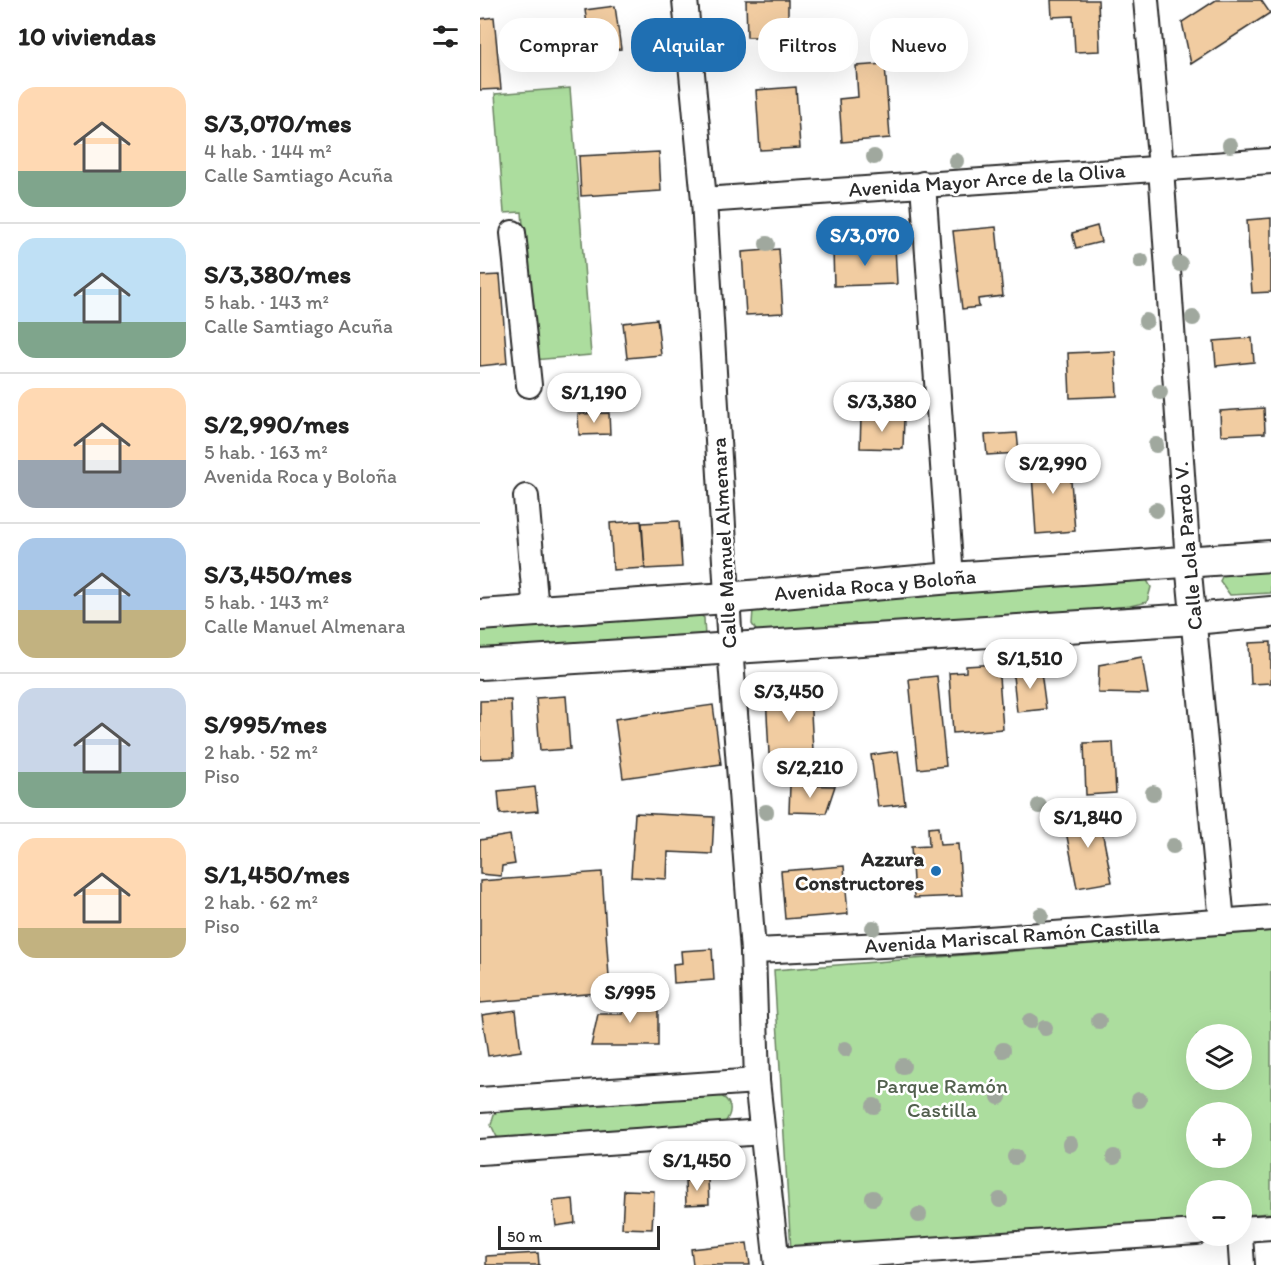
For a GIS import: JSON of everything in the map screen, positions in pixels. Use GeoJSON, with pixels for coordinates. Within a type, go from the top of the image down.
{"type":"FeatureCollection","features":[{"type":"Feature","properties":{"kind":"main road","name":"Avenida Roca y Boloña"},"geometry":{"type":"LineString","coordinates":[[480,615],[728,598],[951,578],[1271,556]]}},
{"type":"Feature","properties":{"kind":"main road"},"geometry":{"type":"LineString","coordinates":[[480,664],[1193,619],[1271,612]]}},
{"type":"Feature","properties":{"kind":"street","name":"Calle Manuel Almenara"},"geometry":{"type":"LineString","coordinates":[[686,0],[704,200],[730,647],[753,951],[757,1081],[777,1262]]}},
{"type":"Feature","properties":{"kind":"street","name":"Calle Lola Pardo V."},"geometry":{"type":"LineString","coordinates":[[1146,0],[1161,168],[1188,562],[1222,922]]}},
{"type":"Feature","properties":{"kind":"street","name":"Avenida Mayor Arce de la Oliva"},"geometry":{"type":"LineString","coordinates":[[704,200],[1271,161]]}},
{"type":"Feature","properties":{"kind":"street"},"geometry":{"type":"LineString","coordinates":[[923,184],[951,578]]}},
{"type":"Feature","properties":{"kind":"street"},"geometry":{"type":"LineString","coordinates":[[513,233],[529,385]]}},
{"type":"Feature","properties":{"kind":"street"},"geometry":{"type":"LineString","coordinates":[[526,497],[536,611]]}},
{"type":"Feature","properties":{"kind":"street","name":"Avenida Mariscal Ramón Castilla"},"geometry":{"type":"LineString","coordinates":[[753,951],[947,942],[1271,918]]}},
{"type":"Feature","properties":{"kind":"street"},"geometry":{"type":"LineString","coordinates":[[480,1100],[757,1081]]}},
{"type":"Feature","properties":{"kind":"street"},"geometry":{"type":"LineString","coordinates":[[480,1152],[763,1132]]}},
{"type":"Feature","properties":{"kind":"street"},"geometry":{"type":"LineString","coordinates":[[1252,1228],[1271,1227]]}},
{"type":"Feature","properties":{"kind":"street"},"geometry":{"type":"LineString","coordinates":[[777,1262],[1186,1233]]}},
{"type":"Feature","properties":{"kind":"street"},"geometry":{"type":"LineString","coordinates":[[1241,1246],[1242,1265]]}},
{"type":"Feature","properties":{"kind":"green space"},"geometry":{"type":"Polygon","coordinates":[[[570,88],[591,355],[533,360],[522,212],[504,213],[495,94],[570,88]]]}},
{"type":"Feature","properties":{"kind":"green space"},"geometry":{"type":"Polygon","coordinates":[[[1271,562],[1271,593],[1230,595],[1220,581],[1228,565],[1271,562]]]}},
{"type":"Feature","properties":{"kind":"green space"},"geometry":{"type":"Polygon","coordinates":[[[1145,577],[1151,587],[1147,602],[1130,606],[762,640],[752,624],[753,610],[763,605],[1145,577]]]}},
{"type":"Feature","properties":{"kind":"green space"},"geometry":{"type":"Polygon","coordinates":[[[691,608],[704,618],[705,637],[480,660],[480,623],[691,608]]]}},
{"type":"Feature","properties":{"kind":"green space","name":"Parque Ramón Castilla"},"geometry":{"type":"Polygon","coordinates":[[[1271,931],[1271,1213],[1252,1214],[1252,1180],[1186,1180],[1186,1220],[791,1251],[774,970],[1271,931]]]}},
{"type":"Feature","properties":{"kind":"green space"},"geometry":{"type":"Polygon","coordinates":[[[717,1094],[726,1099],[730,1106],[729,1115],[724,1124],[507,1140],[497,1137],[491,1125],[494,1114],[502,1109],[717,1094]]]}},
{"type":"Feature","properties":{"kind":"building"},"geometry":{"type":"Polygon","coordinates":[[[746,0],[788,0],[788,18],[758,18],[758,37],[747,37],[746,0]]]}},
{"type":"Feature","properties":{"kind":"building"},"geometry":{"type":"Polygon","coordinates":[[[1051,0],[1098,0],[1100,51],[1075,52],[1073,16],[1052,17],[1051,0]]]}},
{"type":"Feature","properties":{"kind":"building"},"geometry":{"type":"Polygon","coordinates":[[[1216,0],[1261,0],[1270,13],[1191,64],[1182,22],[1216,0]]]}},
{"type":"Feature","properties":{"kind":"building"},"geometry":{"type":"Polygon","coordinates":[[[615,6],[617,18],[586,18],[585,10],[615,6]]]}},
{"type":"Feature","properties":{"kind":"building"},"geometry":{"type":"Polygon","coordinates":[[[494,17],[501,89],[480,90],[480,19],[494,17]]]}},
{"type":"Feature","properties":{"kind":"building"},"geometry":{"type":"Polygon","coordinates":[[[870,65],[870,72],[886,72],[890,138],[842,142],[839,99],[858,97],[858,66],[870,65]]]}},
{"type":"Feature","properties":{"kind":"building"},"geometry":{"type":"Polygon","coordinates":[[[796,87],[800,148],[760,150],[756,90],[796,87]]]}},
{"type":"Feature","properties":{"kind":"building"},"geometry":{"type":"Polygon","coordinates":[[[659,152],[661,191],[581,196],[579,156],[659,152]]]}},
{"type":"Feature","properties":{"kind":"building"},"geometry":{"type":"Polygon","coordinates":[[[1271,218],[1271,292],[1252,293],[1247,220],[1271,218]]]}},
{"type":"Feature","properties":{"kind":"building"},"geometry":{"type":"Polygon","coordinates":[[[1097,226],[1101,242],[1076,248],[1072,233],[1097,226]]]}},
{"type":"Feature","properties":{"kind":"building"},"geometry":{"type":"Polygon","coordinates":[[[996,227],[1003,296],[978,299],[979,307],[962,309],[953,231],[996,227]]]}},
{"type":"Feature","properties":{"kind":"building"},"geometry":{"type":"Polygon","coordinates":[[[895,247],[897,284],[834,286],[833,250],[895,247]]]}},
{"type":"Feature","properties":{"kind":"building"},"geometry":{"type":"Polygon","coordinates":[[[779,249],[783,313],[746,315],[742,252],[779,249]]]}},
{"type":"Feature","properties":{"kind":"building"},"geometry":{"type":"Polygon","coordinates":[[[500,275],[507,363],[480,366],[480,276],[500,275]]]}},
{"type":"Feature","properties":{"kind":"building"},"geometry":{"type":"Polygon","coordinates":[[[657,319],[661,355],[627,358],[623,323],[657,319]]]}},
{"type":"Feature","properties":{"kind":"building"},"geometry":{"type":"Polygon","coordinates":[[[1252,338],[1254,362],[1216,366],[1214,341],[1252,338]]]}},
{"type":"Feature","properties":{"kind":"building"},"geometry":{"type":"Polygon","coordinates":[[[1115,351],[1117,396],[1070,398],[1068,353],[1115,351]]]}},
{"type":"Feature","properties":{"kind":"building"},"geometry":{"type":"Polygon","coordinates":[[[1264,408],[1265,433],[1221,435],[1220,411],[1264,408]]]}},
{"type":"Feature","properties":{"kind":"building"},"geometry":{"type":"Polygon","coordinates":[[[609,413],[610,434],[579,435],[578,414],[609,413]]]}},
{"type":"Feature","properties":{"kind":"building"},"geometry":{"type":"Polygon","coordinates":[[[861,417],[904,418],[903,449],[860,448],[861,417]]]}},
{"type":"Feature","properties":{"kind":"building"},"geometry":{"type":"Polygon","coordinates":[[[1017,433],[1019,453],[987,455],[985,435],[1017,433]]]}},
{"type":"Feature","properties":{"kind":"building"},"geometry":{"type":"Polygon","coordinates":[[[1069,456],[1075,531],[1036,534],[1031,459],[1069,456]]]}},
{"type":"Feature","properties":{"kind":"building"},"geometry":{"type":"Polygon","coordinates":[[[641,521],[645,568],[613,570],[610,523],[641,521]]]}},
{"type":"Feature","properties":{"kind":"building"},"geometry":{"type":"Polygon","coordinates":[[[679,521],[682,567],[645,569],[642,523],[679,521]]]}},
{"type":"Feature","properties":{"kind":"building"},"geometry":{"type":"Polygon","coordinates":[[[1271,642],[1271,683],[1251,684],[1249,643],[1271,642]]]}},
{"type":"Feature","properties":{"kind":"building"},"geometry":{"type":"Polygon","coordinates":[[[1142,657],[1148,694],[1098,693],[1099,665],[1142,657]]]}},
{"type":"Feature","properties":{"kind":"building"},"geometry":{"type":"Polygon","coordinates":[[[998,664],[1003,729],[953,733],[949,673],[966,672],[966,666],[998,664]]]}},
{"type":"Feature","properties":{"kind":"building"},"geometry":{"type":"Polygon","coordinates":[[[1040,664],[1046,709],[1017,712],[1013,676],[1040,664]]]}},
{"type":"Feature","properties":{"kind":"building"},"geometry":{"type":"Polygon","coordinates":[[[937,676],[946,766],[918,769],[909,679],[937,676]]]}},
{"type":"Feature","properties":{"kind":"building"},"geometry":{"type":"Polygon","coordinates":[[[810,693],[813,751],[769,754],[766,695],[810,693]]]}},
{"type":"Feature","properties":{"kind":"building"},"geometry":{"type":"Polygon","coordinates":[[[566,696],[570,749],[540,751],[536,698],[566,696]]]}},
{"type":"Feature","properties":{"kind":"building"},"geometry":{"type":"Polygon","coordinates":[[[511,700],[513,758],[480,759],[480,701],[511,700]]]}},
{"type":"Feature","properties":{"kind":"building"},"geometry":{"type":"Polygon","coordinates":[[[713,705],[721,764],[623,778],[615,719],[713,705]]]}},
{"type":"Feature","properties":{"kind":"building"},"geometry":{"type":"Polygon","coordinates":[[[1113,742],[1116,793],[1086,795],[1084,743],[1113,742]]]}},
{"type":"Feature","properties":{"kind":"building"},"geometry":{"type":"Polygon","coordinates":[[[898,751],[905,804],[878,807],[871,755],[898,751]]]}},
{"type":"Feature","properties":{"kind":"building"},"geometry":{"type":"Polygon","coordinates":[[[790,785],[835,786],[826,813],[789,812],[790,785]]]}},
{"type":"Feature","properties":{"kind":"building"},"geometry":{"type":"Polygon","coordinates":[[[535,787],[538,811],[500,814],[498,791],[535,787]]]}},
{"type":"Feature","properties":{"kind":"building"},"geometry":{"type":"Polygon","coordinates":[[[1098,810],[1112,882],[1077,888],[1063,816],[1098,810]]]}},
{"type":"Feature","properties":{"kind":"building"},"geometry":{"type":"Polygon","coordinates":[[[635,813],[714,817],[712,854],[668,852],[667,879],[631,877],[635,813]]]}},
{"type":"Feature","properties":{"kind":"building","name":"Azzura Constructores"},"geometry":{"type":"Polygon","coordinates":[[[938,827],[940,845],[958,844],[962,896],[914,898],[911,847],[929,846],[928,828],[938,827]]]}},
{"type":"Feature","properties":{"kind":"building"},"geometry":{"type":"Polygon","coordinates":[[[510,835],[515,864],[502,866],[501,876],[480,874],[480,840],[510,835]]]}},
{"type":"Feature","properties":{"kind":"building"},"geometry":{"type":"Polygon","coordinates":[[[844,866],[848,914],[785,919],[781,871],[844,866]]]}},
{"type":"Feature","properties":{"kind":"building"},"geometry":{"type":"Polygon","coordinates":[[[602,872],[610,992],[480,1003],[480,881],[602,872]]]}},
{"type":"Feature","properties":{"kind":"building"},"geometry":{"type":"Polygon","coordinates":[[[712,949],[714,980],[674,983],[673,964],[682,963],[681,951],[712,949]]]}},
{"type":"Feature","properties":{"kind":"building"},"geometry":{"type":"Polygon","coordinates":[[[622,996],[658,996],[658,1046],[591,1046],[598,1014],[623,1014],[622,996]]]}},
{"type":"Feature","properties":{"kind":"building"},"geometry":{"type":"Polygon","coordinates":[[[516,1010],[521,1051],[488,1056],[482,1015],[516,1010]]]}},
{"type":"Feature","properties":{"kind":"building"},"geometry":{"type":"Polygon","coordinates":[[[708,1179],[709,1204],[686,1205],[685,1181],[708,1179]]]}},
{"type":"Feature","properties":{"kind":"building"},"geometry":{"type":"Polygon","coordinates":[[[624,1190],[654,1191],[652,1229],[622,1228],[624,1190]]]}},
{"type":"Feature","properties":{"kind":"building"},"geometry":{"type":"Polygon","coordinates":[[[573,1199],[575,1223],[556,1226],[553,1201],[573,1199]]]}},
{"type":"Feature","properties":{"kind":"building"},"geometry":{"type":"Polygon","coordinates":[[[747,1243],[750,1265],[693,1265],[691,1249],[747,1243]]]}},
{"type":"Feature","properties":{"kind":"building"},"geometry":{"type":"Polygon","coordinates":[[[538,1253],[539,1265],[486,1265],[486,1256],[538,1253]]]}},
{"type":"Feature","properties":{"kind":"place","name":"Azzura Constructores"},"geometry":{"type":"Point","coordinates":[936,871]}}]}
